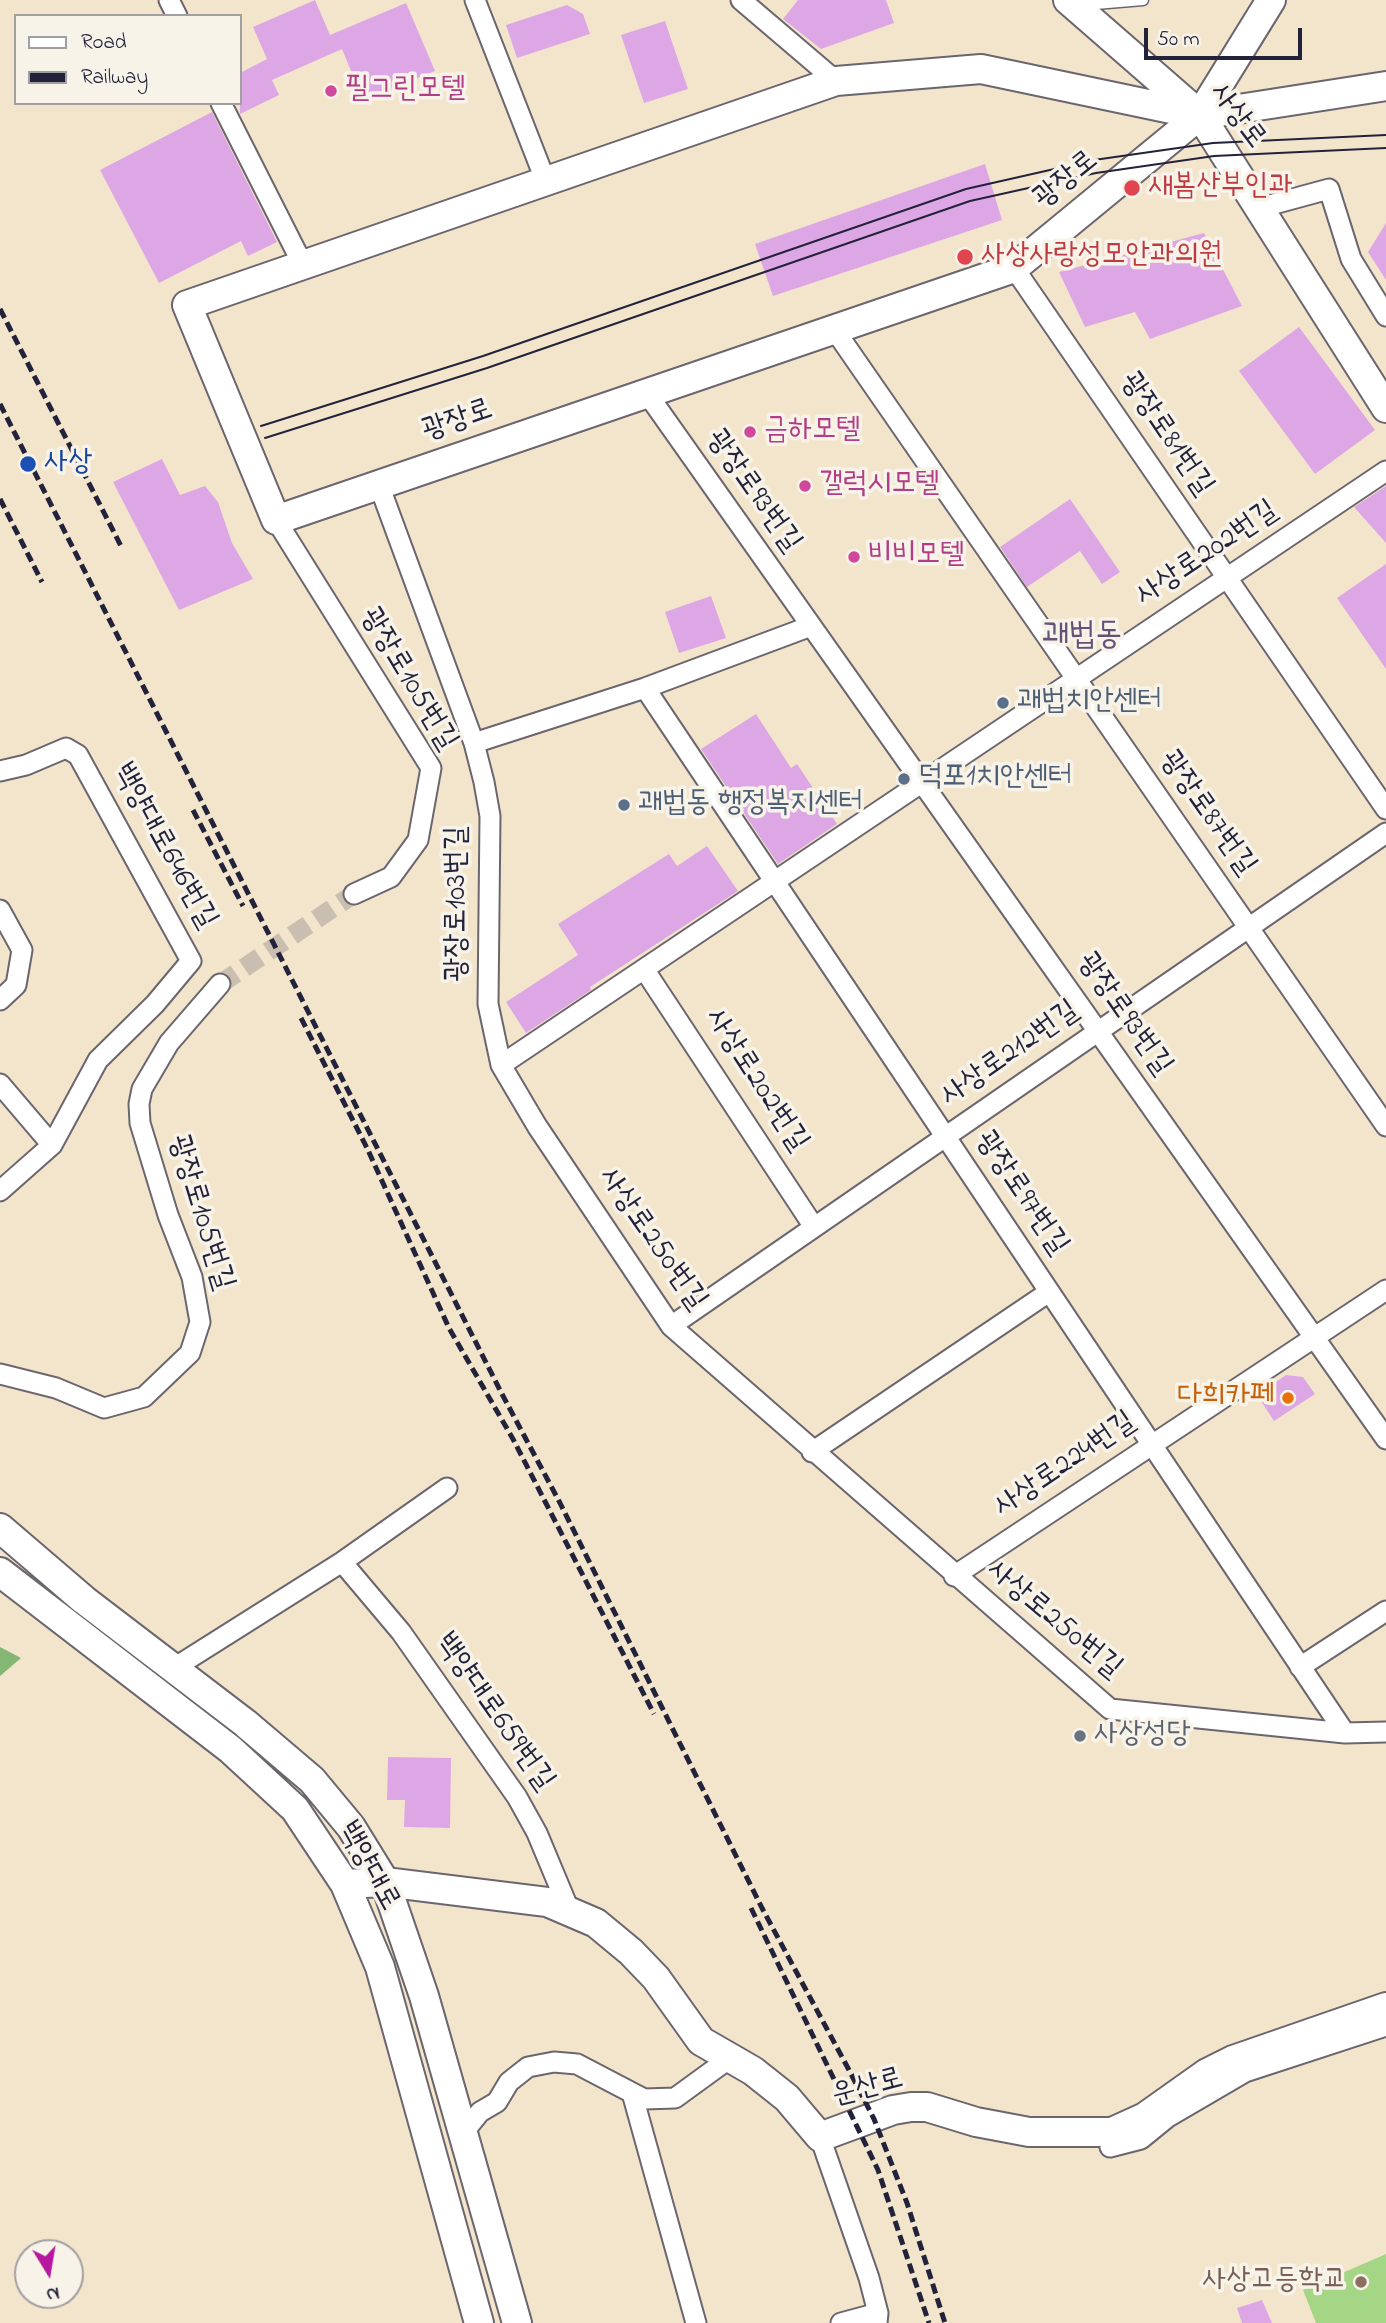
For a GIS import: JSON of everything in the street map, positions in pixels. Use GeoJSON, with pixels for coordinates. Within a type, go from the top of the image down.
{"type":"FeatureCollection","features":[{"type":"Feature","properties":{"kind":"main road"},"geometry":{"type":"LineString","coordinates":[[1200,115],[1271,0]]}},
{"type":"Feature","properties":{"kind":"main road","name":"사상로"},"geometry":{"type":"LineString","coordinates":[[1071,3],[1200,115],[1386,408]]}},
{"type":"Feature","properties":{"kind":"main road"},"geometry":{"type":"LineString","coordinates":[[276,520],[187,305],[836,81],[981,69],[1200,115],[1386,86]]}},
{"type":"Feature","properties":{"kind":"main road","name":"광장로"},"geometry":{"type":"LineString","coordinates":[[276,520],[1014,268],[1200,115]]}},
{"type":"Feature","properties":{"kind":"main road","name":"백양대로"},"geometry":{"type":"LineString","coordinates":[[0,1528],[84,1600],[312,1780],[351,1826],[385,1882],[424,1996],[517,2323]]}},
{"type":"Feature","properties":{"kind":"main road","name":"백양대로"},"geometry":{"type":"LineString","coordinates":[[0,1572],[230,1749],[295,1810],[345,1884],[380,1967],[479,2323]]}},
{"type":"Feature","properties":{"kind":"main road","name":"운산로"},"geometry":{"type":"LineString","coordinates":[[345,1884],[385,1882],[547,1902],[596,1923],[631,1952],[656,1978],[701,2040],[787,2098],[820,2137],[893,2110],[911,2107],[928,2107],[976,2122],[1029,2132],[1112,2132],[1145,2117],[1207,2073],[1233,2060],[1386,2007]]}},
{"type":"Feature","properties":{"kind":"street"},"geometry":{"type":"LineString","coordinates":[[475,0],[546,182]]}},
{"type":"Feature","properties":{"kind":"street"},"geometry":{"type":"LineString","coordinates":[[741,0],[836,81]]}},
{"type":"Feature","properties":{"kind":"street"},"geometry":{"type":"LineString","coordinates":[[222,105],[303,265]]}},
{"type":"Feature","properties":{"kind":"street"},"geometry":{"type":"LineString","coordinates":[[1259,208],[1329,189],[1351,259],[1386,316]]}},
{"type":"Feature","properties":{"kind":"street","name":"광장로81번길"},"geometry":{"type":"LineString","coordinates":[[1014,268],[1386,810]]}},
{"type":"Feature","properties":{"kind":"street","name":"광장로87번길"},"geometry":{"type":"LineString","coordinates":[[834,329],[1386,1126]]}},
{"type":"Feature","properties":{"kind":"street","name":"광장로93번길"},"geometry":{"type":"LineString","coordinates":[[646,392],[1386,1439]]}},
{"type":"Feature","properties":{"kind":"street","name":"사상로202번길"},"geometry":{"type":"LineString","coordinates":[[501,1065],[1386,471]]}},
{"type":"Feature","properties":{"kind":"street","name":"광장로103번길"},"geometry":{"type":"LineString","coordinates":[[379,485],[474,743],[490,816],[488,1004],[501,1065]]}},
{"type":"Feature","properties":{"kind":"street","name":"광장로105번길"},"geometry":{"type":"LineString","coordinates":[[276,520],[431,768],[418,840],[391,877],[354,894]]}},
{"type":"Feature","properties":{"kind":"street"},"geometry":{"type":"LineString","coordinates":[[474,743],[645,688],[811,626]]}},
{"type":"Feature","properties":{"kind":"street","name":"광장로97번길"},"geometry":{"type":"LineString","coordinates":[[645,688],[1345,1733]]}},
{"type":"Feature","properties":{"kind":"street","name":"백양대로646번길"},"geometry":{"type":"LineString","coordinates":[[0,771],[26,765],[66,748],[78,755],[191,961],[155,1004],[98,1060],[52,1145],[0,1191]]}},
{"type":"Feature","properties":{"kind":"street","name":"사상로212번길"},"geometry":{"type":"LineString","coordinates":[[670,1326],[1386,832]]}},
{"type":"Feature","properties":{"kind":"street"},"geometry":{"type":"LineString","coordinates":[[0,910],[22,950],[16,985],[0,1000]]}},
{"type":"Feature","properties":{"kind":"street","name":"사상로202번길"},"geometry":{"type":"LineString","coordinates":[[644,969],[814,1227]]}},
{"type":"Feature","properties":{"kind":"street","name":"광장로105번길"},"geometry":{"type":"LineString","coordinates":[[0,1374],[56,1388],[104,1408],[144,1397],[190,1353],[200,1322],[192,1277],[168,1215],[140,1123],[139,1104],[142,1089],[169,1043],[220,984]]}},
{"type":"Feature","properties":{"kind":"street","name":"사상로250번길"},"geometry":{"type":"LineString","coordinates":[[501,1065],[537,1126],[670,1326],[954,1576],[1110,1709],[1345,1733],[1386,1732]]}},
{"type":"Feature","properties":{"kind":"street"},"geometry":{"type":"LineString","coordinates":[[0,1084],[52,1145],[16,1167],[0,1170]]}},
{"type":"Feature","properties":{"kind":"street","name":"사상로224번길"},"geometry":{"type":"LineString","coordinates":[[954,1576],[1386,1290]]}},
{"type":"Feature","properties":{"kind":"street"},"geometry":{"type":"LineString","coordinates":[[813,1452],[1049,1292]]}},
{"type":"Feature","properties":{"kind":"street"},"geometry":{"type":"LineString","coordinates":[[173,1668],[342,1562],[447,1488]]}},
{"type":"Feature","properties":{"kind":"street","name":"백양대로659번길"},"geometry":{"type":"LineString","coordinates":[[342,1562],[401,1632],[517,1797],[537,1833],[570,1912]]}},
{"type":"Feature","properties":{"kind":"street"},"geometry":{"type":"LineString","coordinates":[[1300,1667],[1386,1612]]}},
{"type":"Feature","properties":{"kind":"street"},"geometry":{"type":"LineString","coordinates":[[1110,2147],[1141,2139],[1168,2117],[1245,2072],[1386,2026]]}},
{"type":"Feature","properties":{"kind":"street"},"geometry":{"type":"LineString","coordinates":[[463,2133],[480,2112],[497,2102],[509,2082],[528,2067],[554,2062],[577,2064],[644,2099],[675,2098],[730,2058]]}},
{"type":"Feature","properties":{"kind":"street"},"geometry":{"type":"LineString","coordinates":[[632,2093],[696,2323]]}},
{"type":"Feature","properties":{"kind":"street"},"geometry":{"type":"LineString","coordinates":[[820,2137],[869,2278],[877,2318],[841,2323]]}},
{"type":"Feature","properties":{"kind":"lane"},"geometry":{"type":"LineString","coordinates":[[1071,3],[1143,0]]}},
{"type":"Feature","properties":{"kind":"green space"},"geometry":{"type":"Polygon","coordinates":[[[0,1647],[21,1658],[0,1676],[0,1647]]]}},
{"type":"Feature","properties":{"kind":"green space"},"geometry":{"type":"Polygon","coordinates":[[[1386,2254],[1386,2323],[1316,2323],[1303,2290],[1386,2254]]]}},
{"type":"Feature","properties":{"kind":"building"},"geometry":{"type":"Polygon","coordinates":[[[315,0],[330,35],[406,3],[435,71],[363,100],[342,49],[272,80],[279,95],[240,114],[242,72],[267,59],[253,27],[315,0]]]}},
{"type":"Feature","properties":{"kind":"building"},"geometry":{"type":"Polygon","coordinates":[[[798,0],[886,0],[894,23],[821,49],[783,19],[798,0]]]}},
{"type":"Feature","properties":{"kind":"building"},"geometry":{"type":"Polygon","coordinates":[[[567,5],[583,14],[590,34],[517,58],[506,25],[567,5]]]}},
{"type":"Feature","properties":{"kind":"building"},"geometry":{"type":"Polygon","coordinates":[[[665,21],[688,89],[644,103],[621,35],[665,21]]]}},
{"type":"Feature","properties":{"kind":"building"},"geometry":{"type":"Polygon","coordinates":[[[212,112],[277,242],[248,256],[241,241],[159,283],[100,170],[212,112]]]}},
{"type":"Feature","properties":{"kind":"building"},"geometry":{"type":"Polygon","coordinates":[[[985,164],[1002,220],[773,296],[755,244],[985,164]]]}},
{"type":"Feature","properties":{"kind":"building"},"geometry":{"type":"Polygon","coordinates":[[[1386,223],[1386,280],[1368,252],[1386,223]]]}},
{"type":"Feature","properties":{"kind":"building"},"geometry":{"type":"Polygon","coordinates":[[[1204,233],[1242,306],[1150,339],[1135,312],[1085,327],[1059,272],[1204,233]]]}},
{"type":"Feature","properties":{"kind":"building"},"geometry":{"type":"Polygon","coordinates":[[[1299,327],[1375,430],[1315,474],[1239,371],[1299,327]]]}},
{"type":"Feature","properties":{"kind":"building"},"geometry":{"type":"Polygon","coordinates":[[[162,459],[180,495],[205,486],[218,502],[232,543],[253,579],[179,610],[113,482],[162,459]]]}},
{"type":"Feature","properties":{"kind":"building"},"geometry":{"type":"Polygon","coordinates":[[[1386,486],[1386,543],[1354,507],[1386,486]]]}},
{"type":"Feature","properties":{"kind":"building"},"geometry":{"type":"Polygon","coordinates":[[[1070,499],[1120,572],[1102,584],[1080,551],[1027,587],[1000,547],[1070,499]]]}},
{"type":"Feature","properties":{"kind":"building"},"geometry":{"type":"Polygon","coordinates":[[[1386,564],[1386,669],[1337,598],[1386,564]]]}},
{"type":"Feature","properties":{"kind":"building"},"geometry":{"type":"Polygon","coordinates":[[[711,596],[726,638],[679,653],[665,612],[711,596]]]}},
{"type":"Feature","properties":{"kind":"building"},"geometry":{"type":"Polygon","coordinates":[[[756,714],[791,768],[797,764],[837,824],[778,864],[701,749],[756,714]]]}},
{"type":"Feature","properties":{"kind":"building"},"geometry":{"type":"Polygon","coordinates":[[[707,846],[738,891],[590,987],[591,990],[526,1033],[506,1002],[578,955],[558,924],[669,854],[677,866],[707,846]]]}},
{"type":"Feature","properties":{"kind":"building"},"geometry":{"type":"Polygon","coordinates":[[[1286,1375],[1303,1377],[1315,1394],[1274,1421],[1257,1395],[1286,1375]]]}},
{"type":"Feature","properties":{"kind":"building"},"geometry":{"type":"Polygon","coordinates":[[[388,1757],[451,1758],[450,1828],[404,1827],[405,1800],[387,1800],[388,1757]]]}},
{"type":"Feature","properties":{"kind":"building"},"geometry":{"type":"Polygon","coordinates":[[[1262,2300],[1272,2323],[1242,2323],[1237,2308],[1262,2300]]]}},
{"type":"Feature","properties":{"kind":"tunnel"},"geometry":{"type":"LineString","coordinates":[[220,984],[354,894]]}},
{"type":"Feature","properties":{"kind":"tram line"},"geometry":{"type":"LineString","coordinates":[[261,426],[483,356],[966,189],[1094,160],[1213,143],[1386,135]]}},
{"type":"Feature","properties":{"kind":"tram line"},"geometry":{"type":"LineString","coordinates":[[265,438],[487,368],[970,201],[1096,173],[1214,156],[1386,148]]}},
{"type":"Feature","properties":{"kind":"railway"},"geometry":{"type":"LineString","coordinates":[[0,309],[122,548]]}},
{"type":"Feature","properties":{"kind":"railway"},"geometry":{"type":"LineString","coordinates":[[0,404],[502,1394],[560,1503],[762,1908],[874,2119],[907,2203],[945,2323]]}},
{"type":"Feature","properties":{"kind":"railway"},"geometry":{"type":"LineString","coordinates":[[0,499],[42,582]]}},
{"type":"Feature","properties":{"kind":"railway"},"geometry":{"type":"LineString","coordinates":[[193,810],[243,906]]}},
{"type":"Feature","properties":{"kind":"railway"},"geometry":{"type":"LineString","coordinates":[[301,1018],[367,1148],[449,1328],[513,1439],[654,1714]]}},
{"type":"Feature","properties":{"kind":"railway"},"geometry":{"type":"LineString","coordinates":[[751,1908],[878,2170],[929,2323]]}},
{"type":"Feature","properties":{"kind":"place","name":"필그린모텔"},"geometry":{"type":"Point","coordinates":[331,91]}},
{"type":"Feature","properties":{"kind":"place","name":"새봄산부인과"},"geometry":{"type":"Point","coordinates":[1132,188]}},
{"type":"Feature","properties":{"kind":"place","name":"사상사랑성모안과의원"},"geometry":{"type":"Point","coordinates":[965,257]}},
{"type":"Feature","properties":{"kind":"place","name":"금하모텔"},"geometry":{"type":"Point","coordinates":[750,432]}},
{"type":"Feature","properties":{"kind":"place","name":"사상"},"geometry":{"type":"Point","coordinates":[28,464]}},
{"type":"Feature","properties":{"kind":"place","name":"갤럭시모텔"},"geometry":{"type":"Point","coordinates":[805,486]}},
{"type":"Feature","properties":{"kind":"place","name":"비비모텔"},"geometry":{"type":"Point","coordinates":[854,557]}},
{"type":"Feature","properties":{"kind":"place","name":"괘법치안센터"},"geometry":{"type":"Point","coordinates":[1003,703]}},
{"type":"Feature","properties":{"kind":"place","name":"덕포1치안센터"},"geometry":{"type":"Point","coordinates":[904,779]}},
{"type":"Feature","properties":{"kind":"place","name":"괘법동 행정복지센터"},"geometry":{"type":"Point","coordinates":[624,805]}},
{"type":"Feature","properties":{"kind":"place","name":"다희카페"},"geometry":{"type":"Point","coordinates":[1288,1398]}},
{"type":"Feature","properties":{"kind":"place","name":"사상성당"},"geometry":{"type":"Point","coordinates":[1080,1736]}},
{"type":"Feature","properties":{"kind":"place","name":"사상고등학교"},"geometry":{"type":"Point","coordinates":[1361,2282]}},
{"type":"Feature","properties":{"kind":"district","name":"괘법동"},"geometry":{"type":"Point","coordinates":[1082,638]}}]}
